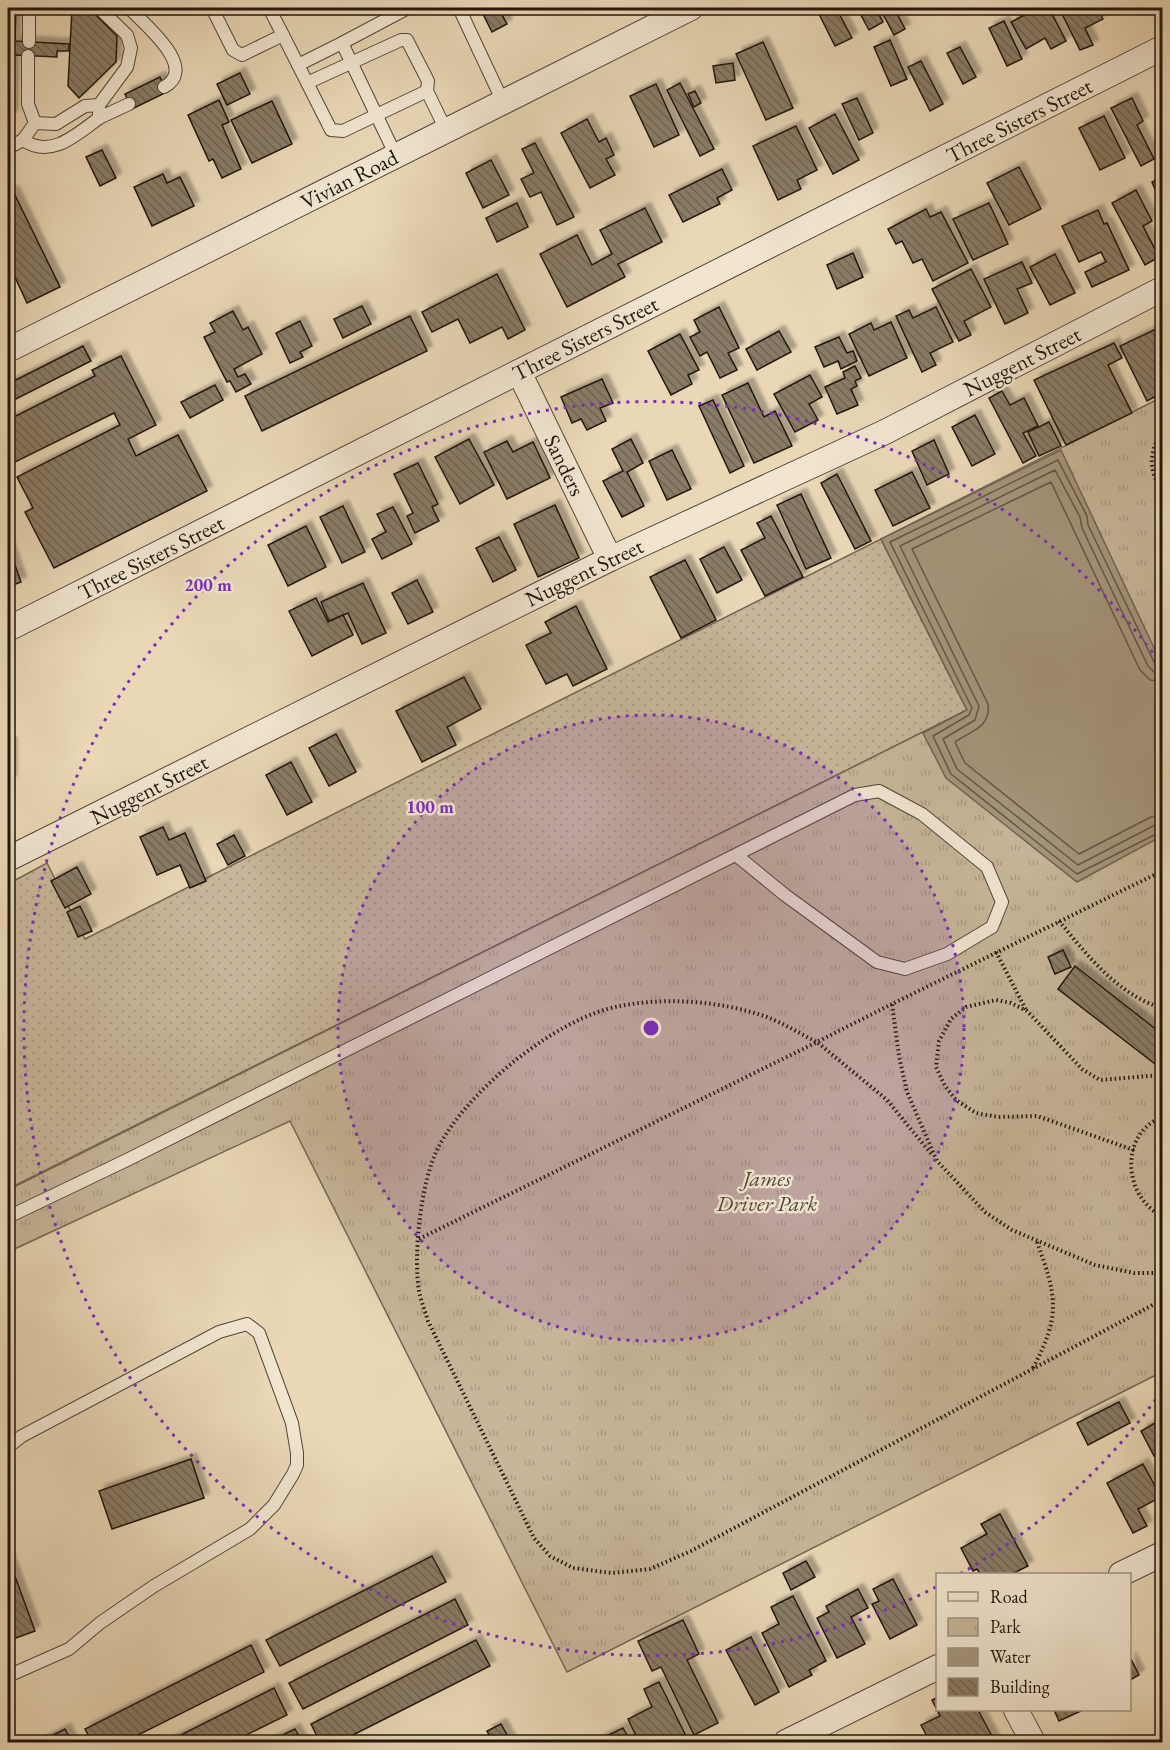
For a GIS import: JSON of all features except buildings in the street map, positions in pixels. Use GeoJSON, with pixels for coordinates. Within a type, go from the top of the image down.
{"type":"FeatureCollection","features":[{"type":"Feature","properties":{"kind":"street","name":"Vivian Road"},"geometry":{"type":"LineString","coordinates":[[8,350],[691,8]]}},
{"type":"Feature","properties":{"kind":"street","name":"Three Sisters Street"},"geometry":{"type":"LineString","coordinates":[[8,629],[1162,48]]}},
{"type":"Feature","properties":{"kind":"street","name":"Nuggent Street"},"geometry":{"type":"LineString","coordinates":[[8,859],[610,559],[885,432],[1162,289]]}},
{"type":"Feature","properties":{"kind":"street","name":"Sanders"},"geometry":{"type":"LineString","coordinates":[[519,372],[610,559]]}},
{"type":"Feature","properties":{"kind":"street"},"geometry":{"type":"LineString","coordinates":[[1125,1573],[1162,1554]]}},
{"type":"Feature","properties":{"kind":"street"},"geometry":{"type":"LineString","coordinates":[[786,1743],[936,1667]]}},
{"type":"Feature","properties":{"kind":"street"},"geometry":{"type":"LineString","coordinates":[[1017,1711],[1033,1743]]}},
{"type":"Feature","properties":{"kind":"lane"},"geometry":{"type":"LineString","coordinates":[[29,8],[29,42]]}},
{"type":"Feature","properties":{"kind":"lane"},"geometry":{"type":"LineString","coordinates":[[99,8],[127,35]]}},
{"type":"Feature","properties":{"kind":"lane"},"geometry":{"type":"LineString","coordinates":[[23,140],[35,148],[51,148],[99,111],[127,67],[131,48],[127,35],[128,8]]}},
{"type":"Feature","properties":{"kind":"lane"},"geometry":{"type":"LineString","coordinates":[[128,8],[176,62],[177,74],[173,82],[164,87]]}},
{"type":"Feature","properties":{"kind":"lane"},"geometry":{"type":"LineString","coordinates":[[212,8],[233,50],[242,55],[283,35]]}},
{"type":"Feature","properties":{"kind":"lane"},"geometry":{"type":"LineString","coordinates":[[269,8],[330,129],[343,131],[428,92]]}},
{"type":"Feature","properties":{"kind":"lane"},"geometry":{"type":"LineString","coordinates":[[298,64],[408,8]]}},
{"type":"Feature","properties":{"kind":"lane"},"geometry":{"type":"LineString","coordinates":[[459,8],[503,102]]}},
{"type":"Feature","properties":{"kind":"lane"},"geometry":{"type":"LineString","coordinates":[[307,83],[400,40],[407,40],[428,81],[428,92],[446,130]]}},
{"type":"Feature","properties":{"kind":"lane"},"geometry":{"type":"LineString","coordinates":[[342,43],[396,156]]}},
{"type":"Feature","properties":{"kind":"lane"},"geometry":{"type":"LineString","coordinates":[[28,56],[28,104],[35,123]]}},
{"type":"Feature","properties":{"kind":"lane"},"geometry":{"type":"LineString","coordinates":[[35,123],[56,124],[85,106],[99,111],[129,104]]}},
{"type":"Feature","properties":{"kind":"lane"},"geometry":{"type":"LineString","coordinates":[[8,148],[23,140],[35,123]]}},
{"type":"Feature","properties":{"kind":"lane"},"geometry":{"type":"LineString","coordinates":[[8,1217],[129,1159],[855,795],[879,791],[922,814],[987,867],[1002,902],[992,927],[947,954],[905,969],[877,962],[785,895],[736,855]]}},
{"type":"Feature","properties":{"kind":"lane"},"geometry":{"type":"LineString","coordinates":[[8,1447],[22,1436],[219,1332],[240,1324],[255,1328],[259,1333],[291,1423],[297,1453],[293,1474],[274,1505],[250,1529],[154,1586],[100,1623],[69,1649],[8,1676]]}},
{"type":"Feature","properties":{"kind":"path"},"geometry":{"type":"LineString","coordinates":[[1162,431],[1150,459],[1155,480],[1162,489]]}},
{"type":"Feature","properties":{"kind":"path"},"geometry":{"type":"LineString","coordinates":[[1160,609],[1158,597],[1162,590]]}},
{"type":"Feature","properties":{"kind":"path"},"geometry":{"type":"LineString","coordinates":[[418,1239],[1162,871]]}},
{"type":"Feature","properties":{"kind":"path"},"geometry":{"type":"LineString","coordinates":[[1059,921],[1091,960],[1118,984],[1149,1004],[1162,1008]]}},
{"type":"Feature","properties":{"kind":"path"},"geometry":{"type":"LineString","coordinates":[[996,952],[1027,1011],[1082,1069],[1100,1080],[1162,1074]]}},
{"type":"Feature","properties":{"kind":"path"},"geometry":{"type":"LineString","coordinates":[[1027,1011],[1011,1003],[996,1000],[966,1007],[951,1019],[939,1041],[936,1067],[951,1093],[975,1113],[998,1117],[1037,1116],[1134,1150]]}},
{"type":"Feature","properties":{"kind":"path"},"geometry":{"type":"LineString","coordinates":[[1162,1273],[1134,1274],[1095,1264],[1012,1230],[985,1212],[937,1161],[887,1100],[817,1042],[765,1016],[716,1004],[661,1003],[619,1006],[570,1023],[528,1050],[462,1113],[438,1148],[426,1186],[418,1239],[420,1292],[428,1321],[534,1538],[550,1556],[573,1568],[612,1574],[650,1569],[701,1545],[1162,1300]]}},
{"type":"Feature","properties":{"kind":"path"},"geometry":{"type":"LineString","coordinates":[[892,1004],[907,1092],[937,1161]]}},
{"type":"Feature","properties":{"kind":"path"},"geometry":{"type":"LineString","coordinates":[[1162,1117],[1154,1121],[1137,1138],[1131,1159],[1132,1183],[1141,1198],[1162,1216]]}},
{"type":"Feature","properties":{"kind":"path"},"geometry":{"type":"LineString","coordinates":[[1033,1369],[1050,1337],[1054,1307],[1050,1276],[1037,1241]]}},
{"type":"Feature","properties":{"kind":"green space","name":"James Driver Park"},"geometry":{"type":"Polygon","coordinates":[[[1162,397],[1162,1372],[567,1672],[290,1121],[8,1252],[8,1190],[967,710],[881,539],[1162,397]]]}},
{"type":"Feature","properties":{"kind":"green space"},"geometry":{"type":"Polygon","coordinates":[[[881,539],[967,710],[8,1189],[8,884],[47,863],[85,939],[881,539]]]}},
{"type":"Feature","properties":{"kind":"water"},"geometry":{"type":"Polygon","coordinates":[[[1061,450],[1162,665],[1162,836],[1077,882],[946,778],[923,733],[967,710],[881,539],[1061,450]]]}}]}
